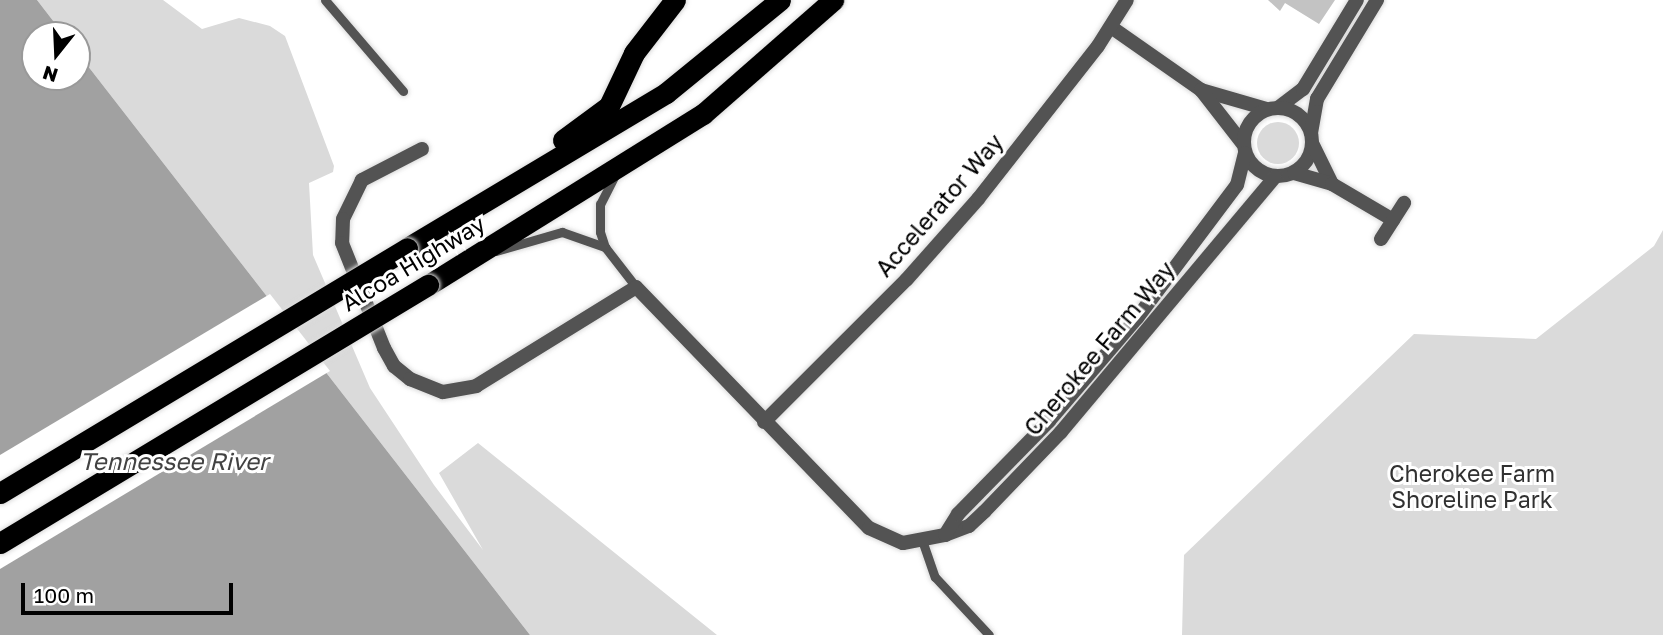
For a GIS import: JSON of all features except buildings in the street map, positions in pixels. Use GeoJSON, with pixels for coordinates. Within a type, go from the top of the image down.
{"type":"FeatureCollection","features":[{"type":"Feature","properties":{"kind":"highway"},"geometry":{"type":"LineString","coordinates":[[450,222],[464,201],[573,134],[609,106],[634,53],[675,0]]}},
{"type":"Feature","properties":{"kind":"highway","name":"Alcoa Highway"},"geometry":{"type":"LineString","coordinates":[[0,493],[666,93],[780,0]]}},
{"type":"Feature","properties":{"kind":"highway","name":"Alcoa Highway"},"geometry":{"type":"LineString","coordinates":[[0,543],[428,285],[703,114],[833,0]]}},
{"type":"Feature","properties":{"kind":"street","name":"Accelerator Way"},"geometry":{"type":"LineString","coordinates":[[765,422],[907,279],[978,199],[1111,27],[1127,0]]}},
{"type":"Feature","properties":{"kind":"street"},"geometry":{"type":"LineString","coordinates":[[1244,149],[1249,122],[1303,89],[1357,0]]}},
{"type":"Feature","properties":{"kind":"street"},"geometry":{"type":"LineString","coordinates":[[1294,173],[1310,156],[1317,99],[1377,0]]}},
{"type":"Feature","properties":{"kind":"street"},"geometry":{"type":"LineString","coordinates":[[1111,27],[1201,90],[1257,169],[1275,177],[1294,173],[1332,184],[1393,220]]}},
{"type":"Feature","properties":{"kind":"street"},"geometry":{"type":"LineString","coordinates":[[1201,90],[1300,115],[1332,184]]}},
{"type":"Feature","properties":{"kind":"street"},"geometry":{"type":"LineString","coordinates":[[422,149],[362,180],[343,219],[342,243],[384,348],[394,366],[410,379],[443,392],[475,386],[636,287]]}},
{"type":"Feature","properties":{"kind":"street","name":"Cherokee Farm Way"},"geometry":{"type":"LineString","coordinates":[[946,535],[958,514],[1049,421],[1137,318],[1237,185],[1244,149]]}},
{"type":"Feature","properties":{"kind":"street","name":"Cherokee Farm Way"},"geometry":{"type":"LineString","coordinates":[[636,287],[869,528],[903,543],[923,543],[968,526],[1061,432],[1275,177]]}},
{"type":"Feature","properties":{"kind":"street"},"geometry":{"type":"LineString","coordinates":[[1381,239],[1404,203]]}},
{"type":"Feature","properties":{"kind":"lane"},"geometry":{"type":"LineString","coordinates":[[325,0],[403,90]]}},
{"type":"Feature","properties":{"kind":"lane","name":"Cherokee Farm Way"},"geometry":{"type":"LineString","coordinates":[[618,169],[598,216],[605,247],[636,287]]}},
{"type":"Feature","properties":{"kind":"lane"},"geometry":{"type":"LineString","coordinates":[[477,255],[562,232],[605,247]]}},
{"type":"Feature","properties":{"kind":"lane"},"geometry":{"type":"LineString","coordinates":[[923,543],[935,577],[989,635]]}},
{"type":"Feature","properties":{"kind":"green space"},"geometry":{"type":"Polygon","coordinates":[[[37,0],[163,0],[202,29],[239,18],[270,26],[285,36],[334,166],[333,172],[309,183],[313,255],[370,388],[434,485],[483,550],[439,473],[478,443],[717,635],[530,635],[91,70],[91,21],[53,21],[37,0]]]}},
{"type":"Feature","properties":{"kind":"green space"},"geometry":{"type":"Polygon","coordinates":[[[1278,122],[1293,128],[1299,143],[1293,158],[1278,164],[1263,158],[1257,143],[1263,128],[1278,122]]]}},
{"type":"Feature","properties":{"kind":"green space","name":"Cherokee Farm Shoreline Park"},"geometry":{"type":"Polygon","coordinates":[[[1663,230],[1663,635],[1182,635],[1184,555],[1414,334],[1536,339],[1654,246],[1663,230]]]}},
{"type":"Feature","properties":{"kind":"water","name":"Tennessee River"},"geometry":{"type":"Polygon","coordinates":[[[0,0],[37,0],[53,21],[21,21],[21,91],[91,91],[91,70],[530,635],[0,635],[0,0]]]}},
{"type":"Feature","properties":{"kind":"pier"},"geometry":{"type":"Polygon","coordinates":[[[270,294],[330,371],[0,569],[0,455],[270,294]]]}}]}
